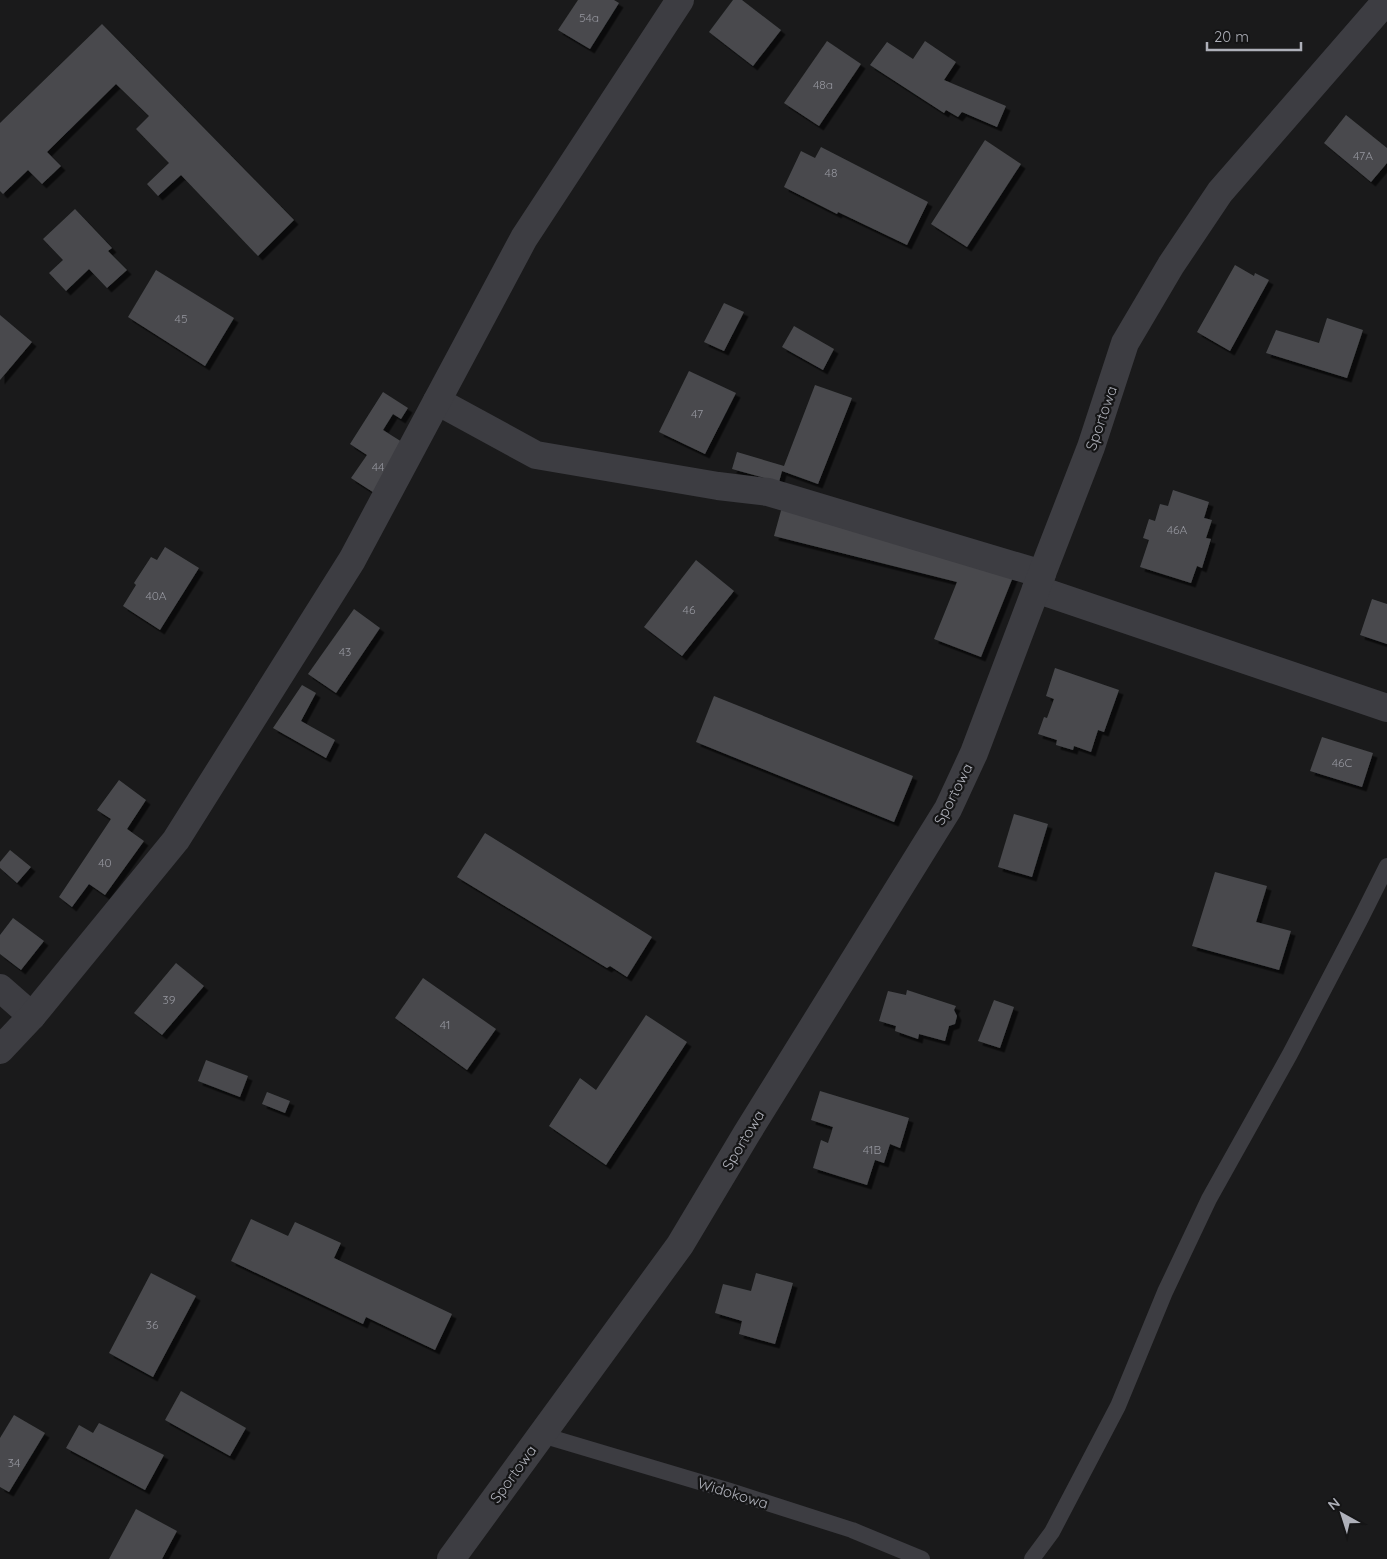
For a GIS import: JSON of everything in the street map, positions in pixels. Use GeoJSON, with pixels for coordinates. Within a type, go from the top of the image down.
{"type":"FeatureCollection","features":[{"type":"Feature","properties":{"kind":"street"},"geometry":{"type":"LineString","coordinates":[[0,1050],[32,1016],[176,840],[352,560],[524,238],[680,0]]}},
{"type":"Feature","properties":{"kind":"street","name":"Sportowa"},"geometry":{"type":"LineString","coordinates":[[451,1559],[680,1245],[747,1133],[948,809],[974,753],[1091,447],[1125,344],[1171,265],[1220,192],[1387,0]]}},
{"type":"Feature","properties":{"kind":"street"},"geometry":{"type":"LineString","coordinates":[[437,401],[536,455],[718,486],[768,492],[1039,581],[1387,708]]}},
{"type":"Feature","properties":{"kind":"street"},"geometry":{"type":"LineString","coordinates":[[0,988],[32,1016]]}},
{"type":"Feature","properties":{"kind":"lane"},"geometry":{"type":"LineString","coordinates":[[1032,1559],[1052,1532],[1118,1406],[1165,1292],[1209,1199],[1290,1054],[1362,918],[1387,866]]}},
{"type":"Feature","properties":{"kind":"lane","name":"Widokowa"},"geometry":{"type":"LineString","coordinates":[[542,1435],[730,1491],[852,1530],[922,1559]]}},
{"type":"Feature","properties":{"kind":"building"},"geometry":{"type":"Polygon","coordinates":[[[578,0],[614,0],[619,3],[590,49],[558,30],[578,0]]]}},
{"type":"Feature","properties":{"kind":"building"},"geometry":{"type":"Polygon","coordinates":[[[733,0],[742,0],[781,30],[753,66],[709,32],[733,0]]]}},
{"type":"Feature","properties":{"kind":"building"},"geometry":{"type":"Polygon","coordinates":[[[102,24],[294,220],[258,256],[181,175],[158,196],[147,184],[169,163],[136,129],[149,116],[116,84],[47,152],[61,166],[42,184],[28,170],[3,194],[0,191],[0,123],[102,24]]]}},
{"type":"Feature","properties":{"kind":"building"},"geometry":{"type":"Polygon","coordinates":[[[827,41],[861,64],[819,126],[784,103],[827,41]]]}},
{"type":"Feature","properties":{"kind":"building"},"geometry":{"type":"Polygon","coordinates":[[[925,41],[956,62],[944,80],[1006,106],[997,127],[962,112],[958,117],[946,110],[944,113],[870,65],[887,42],[913,59],[925,41]]]}},
{"type":"Feature","properties":{"kind":"building"},"geometry":{"type":"Polygon","coordinates":[[[1346,115],[1387,148],[1387,163],[1371,182],[1324,143],[1346,115]]]}},
{"type":"Feature","properties":{"kind":"building"},"geometry":{"type":"Polygon","coordinates":[[[985,140],[1021,164],[967,247],[931,224],[985,140]]]}},
{"type":"Feature","properties":{"kind":"building"},"geometry":{"type":"Polygon","coordinates":[[[821,147],[928,202],[907,245],[838,212],[837,214],[784,187],[801,151],[815,158],[821,147]]]}},
{"type":"Feature","properties":{"kind":"building"},"geometry":{"type":"Polygon","coordinates":[[[75,209],[112,248],[108,251],[127,270],[107,288],[89,269],[66,291],[49,273],[63,260],[43,239],[75,209]]]}},
{"type":"Feature","properties":{"kind":"building"},"geometry":{"type":"Polygon","coordinates":[[[1235,265],[1254,276],[1255,273],[1269,280],[1230,351],[1197,332],[1235,265]]]}},
{"type":"Feature","properties":{"kind":"building"},"geometry":{"type":"Polygon","coordinates":[[[156,270],[234,318],[205,366],[128,317],[156,270]]]}},
{"type":"Feature","properties":{"kind":"building"},"geometry":{"type":"Polygon","coordinates":[[[724,303],[744,312],[724,351],[704,342],[724,303]]]}},
{"type":"Feature","properties":{"kind":"building"},"geometry":{"type":"Polygon","coordinates":[[[0,315],[32,342],[0,380],[0,315]]]}},
{"type":"Feature","properties":{"kind":"building"},"geometry":{"type":"Polygon","coordinates":[[[1327,318],[1363,330],[1347,378],[1266,353],[1276,330],[1319,343],[1327,318]]]}},
{"type":"Feature","properties":{"kind":"building"},"geometry":{"type":"Polygon","coordinates":[[[794,326],[834,349],[823,370],[782,347],[794,326]]]}},
{"type":"Feature","properties":{"kind":"building"},"geometry":{"type":"Polygon","coordinates":[[[689,371],[736,393],[705,454],[659,432],[689,371]]]}},
{"type":"Feature","properties":{"kind":"building"},"geometry":{"type":"Polygon","coordinates":[[[815,385],[852,398],[818,484],[782,471],[779,482],[732,469],[737,452],[784,466],[815,385]]]}},
{"type":"Feature","properties":{"kind":"building"},"geometry":{"type":"Polygon","coordinates":[[[383,392],[408,408],[401,419],[393,414],[383,430],[410,447],[379,496],[351,478],[367,455],[350,444],[383,392]]]}},
{"type":"Feature","properties":{"kind":"building"},"geometry":{"type":"Polygon","coordinates":[[[1173,490],[1209,502],[1204,518],[1212,520],[1206,538],[1211,539],[1202,568],[1197,566],[1191,583],[1140,567],[1149,540],[1143,538],[1149,519],[1155,521],[1160,504],[1168,506],[1173,490]]]}},
{"type":"Feature","properties":{"kind":"building"},"geometry":{"type":"Polygon","coordinates":[[[782,507],[1015,572],[981,657],[934,639],[957,582],[774,536],[782,507]]]}},
{"type":"Feature","properties":{"kind":"building"},"geometry":{"type":"Polygon","coordinates":[[[165,547],[199,568],[160,630],[123,606],[136,585],[134,583],[151,557],[157,560],[165,547]]]}},
{"type":"Feature","properties":{"kind":"building"},"geometry":{"type":"Polygon","coordinates":[[[696,560],[734,591],[682,656],[644,627],[696,560]]]}},
{"type":"Feature","properties":{"kind":"building"},"geometry":{"type":"Polygon","coordinates":[[[1372,599],[1387,604],[1387,644],[1360,635],[1372,599]]]}},
{"type":"Feature","properties":{"kind":"building"},"geometry":{"type":"Polygon","coordinates":[[[354,609],[380,628],[336,693],[308,674],[354,609]]]}},
{"type":"Feature","properties":{"kind":"building"},"geometry":{"type":"Polygon","coordinates":[[[1055,668],[1119,690],[1104,732],[1098,730],[1091,752],[1074,746],[1073,750],[1056,745],[1057,740],[1038,734],[1044,717],[1047,718],[1054,699],[1046,696],[1055,668]]]}},
{"type":"Feature","properties":{"kind":"building"},"geometry":{"type":"Polygon","coordinates":[[[302,685],[316,693],[301,721],[335,740],[326,758],[273,728],[302,685]]]}},
{"type":"Feature","properties":{"kind":"building"},"geometry":{"type":"Polygon","coordinates":[[[714,696],[913,776],[894,822],[696,742],[714,696]]]}},
{"type":"Feature","properties":{"kind":"building"},"geometry":{"type":"Polygon","coordinates":[[[1322,737],[1373,753],[1362,787],[1310,771],[1322,737]]]}},
{"type":"Feature","properties":{"kind":"building"},"geometry":{"type":"Polygon","coordinates":[[[119,780],[146,800],[127,829],[144,841],[105,895],[89,884],[72,907],[59,897],[111,819],[97,810],[119,780]]]}},
{"type":"Feature","properties":{"kind":"building"},"geometry":{"type":"Polygon","coordinates":[[[1014,814],[1048,824],[1032,877],[998,867],[1014,814]]]}},
{"type":"Feature","properties":{"kind":"building"},"geometry":{"type":"Polygon","coordinates":[[[485,833],[652,937],[627,977],[610,966],[607,968],[457,877],[485,833]]]}},
{"type":"Feature","properties":{"kind":"building"},"geometry":{"type":"Polygon","coordinates":[[[10,850],[31,867],[17,883],[0,868],[0,862],[10,850]]]}},
{"type":"Feature","properties":{"kind":"building"},"geometry":{"type":"Polygon","coordinates":[[[1215,872],[1267,886],[1256,922],[1291,931],[1279,970],[1192,946],[1215,872]]]}},
{"type":"Feature","properties":{"kind":"building"},"geometry":{"type":"Polygon","coordinates":[[[13,918],[44,941],[21,970],[0,954],[0,935],[13,918]]]}},
{"type":"Feature","properties":{"kind":"building"},"geometry":{"type":"Polygon","coordinates":[[[176,963],[204,986],[162,1035],[134,1013],[176,963]]]}},
{"type":"Feature","properties":{"kind":"building"},"geometry":{"type":"Polygon","coordinates":[[[423,978],[496,1029],[467,1070],[395,1018],[423,978]]]}},
{"type":"Feature","properties":{"kind":"building"},"geometry":{"type":"Polygon","coordinates":[[[907,990],[956,1006],[954,1010],[957,1016],[955,1024],[949,1026],[945,1041],[919,1034],[918,1039],[895,1031],[896,1026],[879,1021],[888,991],[906,995],[907,990]]]}},
{"type":"Feature","properties":{"kind":"building"},"geometry":{"type":"Polygon","coordinates":[[[994,1000],[1014,1007],[1000,1048],[978,1041],[994,1000]]]}},
{"type":"Feature","properties":{"kind":"building"},"geometry":{"type":"Polygon","coordinates":[[[646,1015],[687,1042],[606,1165],[549,1126],[580,1078],[596,1090],[646,1015]]]}},
{"type":"Feature","properties":{"kind":"building"},"geometry":{"type":"Polygon","coordinates":[[[206,1060],[248,1076],[240,1097],[198,1081],[206,1060]]]}},
{"type":"Feature","properties":{"kind":"building"},"geometry":{"type":"Polygon","coordinates":[[[820,1091],[909,1118],[900,1148],[890,1144],[884,1163],[875,1160],[867,1185],[813,1168],[821,1140],[828,1143],[833,1127],[811,1120],[820,1091]]]}},
{"type":"Feature","properties":{"kind":"building"},"geometry":{"type":"Polygon","coordinates":[[[267,1092],[290,1101],[285,1113],[262,1104],[267,1092]]]}},
{"type":"Feature","properties":{"kind":"building"},"geometry":{"type":"Polygon","coordinates":[[[251,1219],[288,1236],[295,1222],[341,1243],[334,1258],[452,1314],[435,1350],[366,1317],[363,1324],[231,1261],[251,1219]]]}},
{"type":"Feature","properties":{"kind":"building"},"geometry":{"type":"Polygon","coordinates":[[[151,1273],[196,1296],[153,1377],[109,1353],[151,1273]]]}},
{"type":"Feature","properties":{"kind":"building"},"geometry":{"type":"Polygon","coordinates":[[[756,1273],[793,1283],[775,1344],[739,1334],[742,1321],[715,1313],[723,1284],[751,1291],[756,1273]]]}},
{"type":"Feature","properties":{"kind":"building"},"geometry":{"type":"Polygon","coordinates":[[[181,1391],[246,1428],[230,1456],[165,1420],[181,1391]]]}},
{"type":"Feature","properties":{"kind":"building"},"geometry":{"type":"Polygon","coordinates":[[[14,1415],[45,1433],[9,1492],[0,1487],[0,1438],[14,1415]]]}},
{"type":"Feature","properties":{"kind":"building"},"geometry":{"type":"Polygon","coordinates":[[[99,1423],[164,1455],[145,1490],[66,1448],[79,1425],[93,1433],[99,1423]]]}},
{"type":"Feature","properties":{"kind":"building"},"geometry":{"type":"Polygon","coordinates":[[[136,1509],[177,1531],[162,1559],[109,1559],[136,1509]]]}}]}
